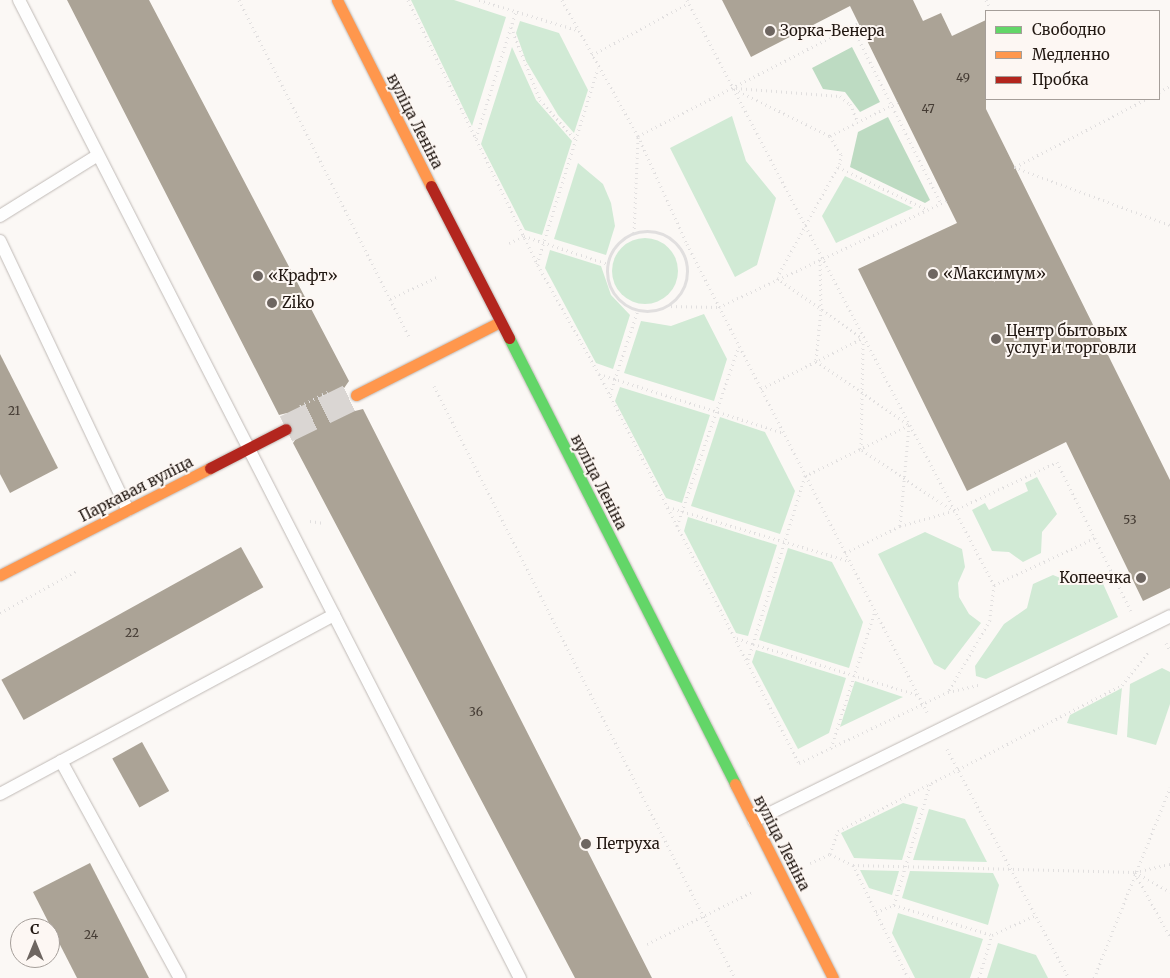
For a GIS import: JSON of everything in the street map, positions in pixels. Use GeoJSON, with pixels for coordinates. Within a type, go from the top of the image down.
{"type":"FeatureCollection","features":[{"type":"Feature","properties":{"kind":"main road","name":"вуліца Леніна"},"geometry":{"type":"LineString","coordinates":[[337,0],[833,978]]}},
{"type":"Feature","properties":{"kind":"main road"},"geometry":{"type":"LineString","coordinates":[[356,395],[500,322]]}},
{"type":"Feature","properties":{"kind":"main road","name":"Паркавая вуліца"},"geometry":{"type":"LineString","coordinates":[[0,575],[286,429]]}},
{"type":"Feature","properties":{"kind":"lane"},"geometry":{"type":"LineString","coordinates":[[19,0],[520,978]]}},
{"type":"Feature","properties":{"kind":"lane"},"geometry":{"type":"LineString","coordinates":[[0,216],[98,156]]}},
{"type":"Feature","properties":{"kind":"lane"},"geometry":{"type":"LineString","coordinates":[[0,241],[128,510]]}},
{"type":"Feature","properties":{"kind":"lane"},"geometry":{"type":"LineString","coordinates":[[0,794],[334,615]]}},
{"type":"Feature","properties":{"kind":"lane"},"geometry":{"type":"LineString","coordinates":[[754,821],[1169,617]]}},
{"type":"Feature","properties":{"kind":"lane"},"geometry":{"type":"LineString","coordinates":[[61,761],[180,978]]}},
{"type":"Feature","properties":{"kind":"path"},"geometry":{"type":"LineString","coordinates":[[239,0],[735,978]]}},
{"type":"Feature","properties":{"kind":"path"},"geometry":{"type":"LineString","coordinates":[[408,0],[537,264],[599,374],[748,659],[799,763],[948,692],[990,620],[994,585],[688,2],[592,55]]}},
{"type":"Feature","properties":{"kind":"path"},"geometry":{"type":"LineString","coordinates":[[480,0],[578,30]]}},
{"type":"Feature","properties":{"kind":"path"},"geometry":{"type":"LineString","coordinates":[[562,0],[638,136],[687,244],[931,719]]}},
{"type":"Feature","properties":{"kind":"path"},"geometry":{"type":"LineString","coordinates":[[986,0],[989,6]]}},
{"type":"Feature","properties":{"kind":"path"},"geometry":{"type":"LineString","coordinates":[[476,138],[516,11]]}},
{"type":"Feature","properties":{"kind":"path"},"geometry":{"type":"LineString","coordinates":[[638,136],[859,22]]}},
{"type":"Feature","properties":{"kind":"path"},"geometry":{"type":"LineString","coordinates":[[511,26],[540,100],[576,140]]}},
{"type":"Feature","properties":{"kind":"path"},"geometry":{"type":"LineString","coordinates":[[852,26],[941,204]]}},
{"type":"Feature","properties":{"kind":"path"},"geometry":{"type":"LineString","coordinates":[[537,264],[599,67]]}},
{"type":"Feature","properties":{"kind":"path"},"geometry":{"type":"LineString","coordinates":[[733,88],[840,96],[850,104],[858,122]]}},
{"type":"Feature","properties":{"kind":"path"},"geometry":{"type":"LineString","coordinates":[[733,88],[830,136],[841,154],[838,167],[777,278]]}},
{"type":"Feature","properties":{"kind":"path"},"geometry":{"type":"LineString","coordinates":[[1144,100],[1014,167],[1170,225]]}},
{"type":"Feature","properties":{"kind":"path"},"geometry":{"type":"LineString","coordinates":[[830,136],[898,102]]}},
{"type":"Feature","properties":{"kind":"path"},"geometry":{"type":"LineString","coordinates":[[634,233],[638,136]]}},
{"type":"Feature","properties":{"kind":"path"},"geometry":{"type":"LineString","coordinates":[[838,167],[928,210]]}},
{"type":"Feature","properties":{"kind":"path"},"geometry":{"type":"LineString","coordinates":[[666,306],[677,298],[688,274],[681,248],[660,232],[634,233],[617,245],[608,264],[611,287],[627,305],[638,310],[666,306],[719,307],[820,256],[946,201]]}},
{"type":"Feature","properties":{"kind":"path"},"geometry":{"type":"LineString","coordinates":[[509,243],[524,236],[608,264]]}},
{"type":"Feature","properties":{"kind":"path"},"geometry":{"type":"LineString","coordinates":[[681,248],[687,244]]}},
{"type":"Feature","properties":{"kind":"path"},"geometry":{"type":"LineString","coordinates":[[816,360],[821,310],[820,256]]}},
{"type":"Feature","properties":{"kind":"path"},"geometry":{"type":"LineString","coordinates":[[390,299],[440,276]]}},
{"type":"Feature","properties":{"kind":"path"},"geometry":{"type":"LineString","coordinates":[[777,278],[863,338]]}},
{"type":"Feature","properties":{"kind":"path"},"geometry":{"type":"LineString","coordinates":[[610,395],[638,310]]}},
{"type":"Feature","properties":{"kind":"path"},"geometry":{"type":"LineString","coordinates":[[761,389],[863,338]]}},
{"type":"Feature","properties":{"kind":"path"},"geometry":{"type":"LineString","coordinates":[[861,449],[863,338]]}},
{"type":"Feature","properties":{"kind":"path"},"geometry":{"type":"LineString","coordinates":[[677,526],[739,345]]}},
{"type":"Feature","properties":{"kind":"path"},"geometry":{"type":"LineString","coordinates":[[816,360],[909,425]]}},
{"type":"Feature","properties":{"kind":"path"},"geometry":{"type":"LineString","coordinates":[[599,374],[784,434]]}},
{"type":"Feature","properties":{"kind":"path"},"geometry":{"type":"LineString","coordinates":[[748,659],[783,541],[805,476],[909,425]]}},
{"type":"Feature","properties":{"kind":"path"},"geometry":{"type":"LineString","coordinates":[[900,526],[909,425]]}},
{"type":"Feature","properties":{"kind":"path"},"geometry":{"type":"LineString","coordinates":[[861,449],[954,511]]}},
{"type":"Feature","properties":{"kind":"path"},"geometry":{"type":"LineString","coordinates":[[845,553],[900,526],[954,511],[1057,462],[1131,611]]}},
{"type":"Feature","properties":{"kind":"path"},"geometry":{"type":"LineString","coordinates":[[667,507],[683,510],[850,562]]}},
{"type":"Feature","properties":{"kind":"path"},"geometry":{"type":"LineString","coordinates":[[994,585],[1094,538]]}},
{"type":"Feature","properties":{"kind":"path"},"geometry":{"type":"LineString","coordinates":[[831,748],[875,611]]}},
{"type":"Feature","properties":{"kind":"path"},"geometry":{"type":"LineString","coordinates":[[737,638],[918,695]]}},
{"type":"Feature","properties":{"kind":"path"},"geometry":{"type":"LineString","coordinates":[[810,863],[830,854],[838,830],[1122,685],[1149,651],[1165,642],[1170,651]]}},
{"type":"Feature","properties":{"kind":"path"},"geometry":{"type":"LineString","coordinates":[[944,744],[1009,868],[1070,978]]}},
{"type":"Feature","properties":{"kind":"path"},"geometry":{"type":"LineString","coordinates":[[894,905],[931,783]]}},
{"type":"Feature","properties":{"kind":"path"},"geometry":{"type":"LineString","coordinates":[[1094,978],[1170,788]]}},
{"type":"Feature","properties":{"kind":"path"},"geometry":{"type":"LineString","coordinates":[[830,854],[853,865],[1135,872],[1170,864]]}},
{"type":"Feature","properties":{"kind":"path"},"geometry":{"type":"LineString","coordinates":[[853,865],[908,978]]}},
{"type":"Feature","properties":{"kind":"path"},"geometry":{"type":"LineString","coordinates":[[1135,872],[1170,892]]}},
{"type":"Feature","properties":{"kind":"path"},"geometry":{"type":"LineString","coordinates":[[1135,872],[1170,937]]}},
{"type":"Feature","properties":{"kind":"path"},"geometry":{"type":"LineString","coordinates":[[647,944],[754,891]]}},
{"type":"Feature","properties":{"kind":"path"},"geometry":{"type":"LineString","coordinates":[[876,912],[894,905],[992,934],[1036,915]]}},
{"type":"Feature","properties":{"kind":"path"},"geometry":{"type":"LineString","coordinates":[[979,978],[992,934]]}},
{"type":"Feature","properties":{"kind":"green space"},"geometry":{"type":"Polygon","coordinates":[[[411,0],[454,0],[506,17],[472,126],[411,0]]]}},
{"type":"Feature","properties":{"kind":"green space"},"geometry":{"type":"Polygon","coordinates":[[[520,21],[559,33],[588,90],[574,133],[558,115],[526,61],[516,33],[520,21]]]}},
{"type":"Feature","properties":{"kind":"green space"},"geometry":{"type":"Polygon","coordinates":[[[512,47],[536,100],[572,141],[542,235],[525,230],[481,144],[512,47]]]}},
{"type":"Feature","properties":{"kind":"green space"},"geometry":{"type":"Polygon","coordinates":[[[852,47],[880,102],[860,112],[845,92],[823,89],[812,68],[852,47]]]}},
{"type":"Feature","properties":{"kind":"green space"},"geometry":{"type":"Polygon","coordinates":[[[732,116],[746,161],[776,198],[757,265],[735,277],[670,148],[732,116]]]}},
{"type":"Feature","properties":{"kind":"green space"},"geometry":{"type":"Polygon","coordinates":[[[888,117],[930,200],[925,203],[850,167],[858,132],[888,117]]]}},
{"type":"Feature","properties":{"kind":"green space"},"geometry":{"type":"Polygon","coordinates":[[[578,163],[603,184],[611,203],[615,226],[606,255],[554,239],[578,163]]]}},
{"type":"Feature","properties":{"kind":"green space"},"geometry":{"type":"Polygon","coordinates":[[[845,176],[913,208],[836,243],[822,216],[845,176]]]}},
{"type":"Feature","properties":{"kind":"green space"},"geometry":{"type":"Polygon","coordinates":[[[645,238],[658,241],[668,248],[675,258],[678,271],[675,284],[668,294],[658,301],[645,304],[632,301],[622,294],[615,284],[612,271],[615,258],[622,248],[632,241],[645,238]]]}},
{"type":"Feature","properties":{"kind":"green space"},"geometry":{"type":"Polygon","coordinates":[[[550,250],[601,266],[611,295],[630,315],[613,369],[596,363],[545,268],[550,250]]]}},
{"type":"Feature","properties":{"kind":"green space"},"geometry":{"type":"Polygon","coordinates":[[[704,314],[727,359],[714,401],[624,373],[641,321],[671,326],[704,314]]]}},
{"type":"Feature","properties":{"kind":"green space"},"geometry":{"type":"Polygon","coordinates":[[[620,387],[710,415],[682,503],[666,498],[615,401],[620,387]]]}},
{"type":"Feature","properties":{"kind":"green space"},"geometry":{"type":"Polygon","coordinates":[[[720,417],[765,432],[795,491],[780,534],[691,506],[720,417]]]}},
{"type":"Feature","properties":{"kind":"green space"},"geometry":{"type":"Polygon","coordinates":[[[1037,477],[1057,514],[1042,532],[1041,553],[1023,562],[1009,552],[992,551],[972,510],[985,503],[989,510],[1028,491],[1025,483],[1037,477]]]}},
{"type":"Feature","properties":{"kind":"green space"},"geometry":{"type":"Polygon","coordinates":[[[688,517],[777,545],[748,636],[736,633],[684,531],[688,517]]]}},
{"type":"Feature","properties":{"kind":"green space"},"geometry":{"type":"Polygon","coordinates":[[[925,532],[962,549],[965,567],[958,583],[959,597],[969,614],[981,623],[945,670],[934,664],[878,554],[925,532]]]}},
{"type":"Feature","properties":{"kind":"green space"},"geometry":{"type":"Polygon","coordinates":[[[788,548],[832,562],[863,622],[849,668],[759,640],[788,548]]]}},
{"type":"Feature","properties":{"kind":"green space"},"geometry":{"type":"Polygon","coordinates":[[[1053,575],[1075,584],[1100,577],[1118,617],[986,679],[976,676],[975,666],[1004,624],[1027,608],[1033,584],[1053,575]]]}},
{"type":"Feature","properties":{"kind":"green space"},"geometry":{"type":"Polygon","coordinates":[[[756,650],[846,678],[829,733],[798,749],[752,662],[756,650]]]}},
{"type":"Feature","properties":{"kind":"green space"},"geometry":{"type":"Polygon","coordinates":[[[1162,668],[1170,672],[1170,704],[1156,745],[1127,737],[1130,684],[1162,668]]]}},
{"type":"Feature","properties":{"kind":"green space"},"geometry":{"type":"Polygon","coordinates":[[[855,681],[903,697],[840,727],[855,681]]]}},
{"type":"Feature","properties":{"kind":"green space"},"geometry":{"type":"Polygon","coordinates":[[[1122,688],[1117,735],[1067,723],[1070,715],[1122,688]]]}},
{"type":"Feature","properties":{"kind":"green space"},"geometry":{"type":"Polygon","coordinates":[[[903,803],[918,807],[902,860],[854,858],[841,833],[903,803]]]}},
{"type":"Feature","properties":{"kind":"green space"},"geometry":{"type":"Polygon","coordinates":[[[929,809],[965,819],[987,862],[913,860],[929,809]]]}},
{"type":"Feature","properties":{"kind":"green space"},"geometry":{"type":"Polygon","coordinates":[[[860,870],[899,871],[892,895],[869,888],[860,870]]]}},
{"type":"Feature","properties":{"kind":"green space"},"geometry":{"type":"Polygon","coordinates":[[[910,871],[993,873],[999,885],[988,925],[902,898],[910,871]]]}},
{"type":"Feature","properties":{"kind":"green space"},"geometry":{"type":"Polygon","coordinates":[[[898,913],[983,939],[970,978],[915,978],[892,933],[898,913]]]}},
{"type":"Feature","properties":{"kind":"green space"},"geometry":{"type":"Polygon","coordinates":[[[998,943],[1036,955],[1048,978],[987,978],[998,943]]]}},
{"type":"Feature","properties":{"kind":"building"},"geometry":{"type":"Polygon","coordinates":[[[67,0],[149,0],[349,381],[340,394],[342,402],[355,411],[363,409],[652,978],[575,978],[293,443],[302,430],[300,421],[287,413],[279,415],[67,0]]]}},
{"type":"Feature","properties":{"kind":"building"},"geometry":{"type":"Polygon","coordinates":[[[722,0],[913,0],[923,21],[941,13],[952,36],[985,20],[986,109],[1170,480],[1170,588],[1143,601],[1066,442],[967,491],[858,269],[957,223],[850,6],[751,57],[722,0]]]}},
{"type":"Feature","properties":{"kind":"building"},"geometry":{"type":"Polygon","coordinates":[[[0,354],[58,468],[10,493],[0,474],[0,354]]]}},
{"type":"Feature","properties":{"kind":"building"},"geometry":{"type":"Polygon","coordinates":[[[241,547],[263,587],[24,720],[1,680],[241,547]]]}},
{"type":"Feature","properties":{"kind":"building"},"geometry":{"type":"Polygon","coordinates":[[[142,742],[169,791],[139,807],[112,758],[142,742]]]}},
{"type":"Feature","properties":{"kind":"building"},"geometry":{"type":"Polygon","coordinates":[[[90,863],[149,978],[77,978],[60,945],[60,918],[46,918],[33,892],[90,863]]]}},
{"type":"Feature","properties":{"kind":"tunnel"},"geometry":{"type":"LineString","coordinates":[[286,429],[356,395]]}},
{"type":"Feature","properties":{"kind":"traffic: fast"},"geometry":{"type":"LineString","coordinates":[[509,338],[735,784]]}},
{"type":"Feature","properties":{"kind":"traffic: slow"},"geometry":{"type":"LineString","coordinates":[[337,0],[431,186]]}},
{"type":"Feature","properties":{"kind":"traffic: slow"},"geometry":{"type":"LineString","coordinates":[[356,395],[500,322]]}},
{"type":"Feature","properties":{"kind":"traffic: slow"},"geometry":{"type":"LineString","coordinates":[[0,575],[210,468]]}},
{"type":"Feature","properties":{"kind":"traffic: slow"},"geometry":{"type":"LineString","coordinates":[[735,784],[833,978]]}},
{"type":"Feature","properties":{"kind":"traffic: jam"},"geometry":{"type":"LineString","coordinates":[[431,186],[509,338]]}},
{"type":"Feature","properties":{"kind":"traffic: jam"},"geometry":{"type":"LineString","coordinates":[[210,468],[286,429]]}},
{"type":"Feature","properties":{"kind":"place","name":"Зорка-Венера"},"geometry":{"type":"Point","coordinates":[770,31]}},
{"type":"Feature","properties":{"kind":"place","name":"«Максимум»"},"geometry":{"type":"Point","coordinates":[933,274]}},
{"type":"Feature","properties":{"kind":"place","name":"«Крафт»"},"geometry":{"type":"Point","coordinates":[258,276]}},
{"type":"Feature","properties":{"kind":"place","name":"Ziko"},"geometry":{"type":"Point","coordinates":[272,303]}},
{"type":"Feature","properties":{"kind":"place","name":"Центр бытовых услуг и торговли"},"geometry":{"type":"Point","coordinates":[996,339]}},
{"type":"Feature","properties":{"kind":"place","name":"Копеечка"},"geometry":{"type":"Point","coordinates":[1141,578]}},
{"type":"Feature","properties":{"kind":"place","name":"Петруха"},"geometry":{"type":"Point","coordinates":[586,844]}}]}
